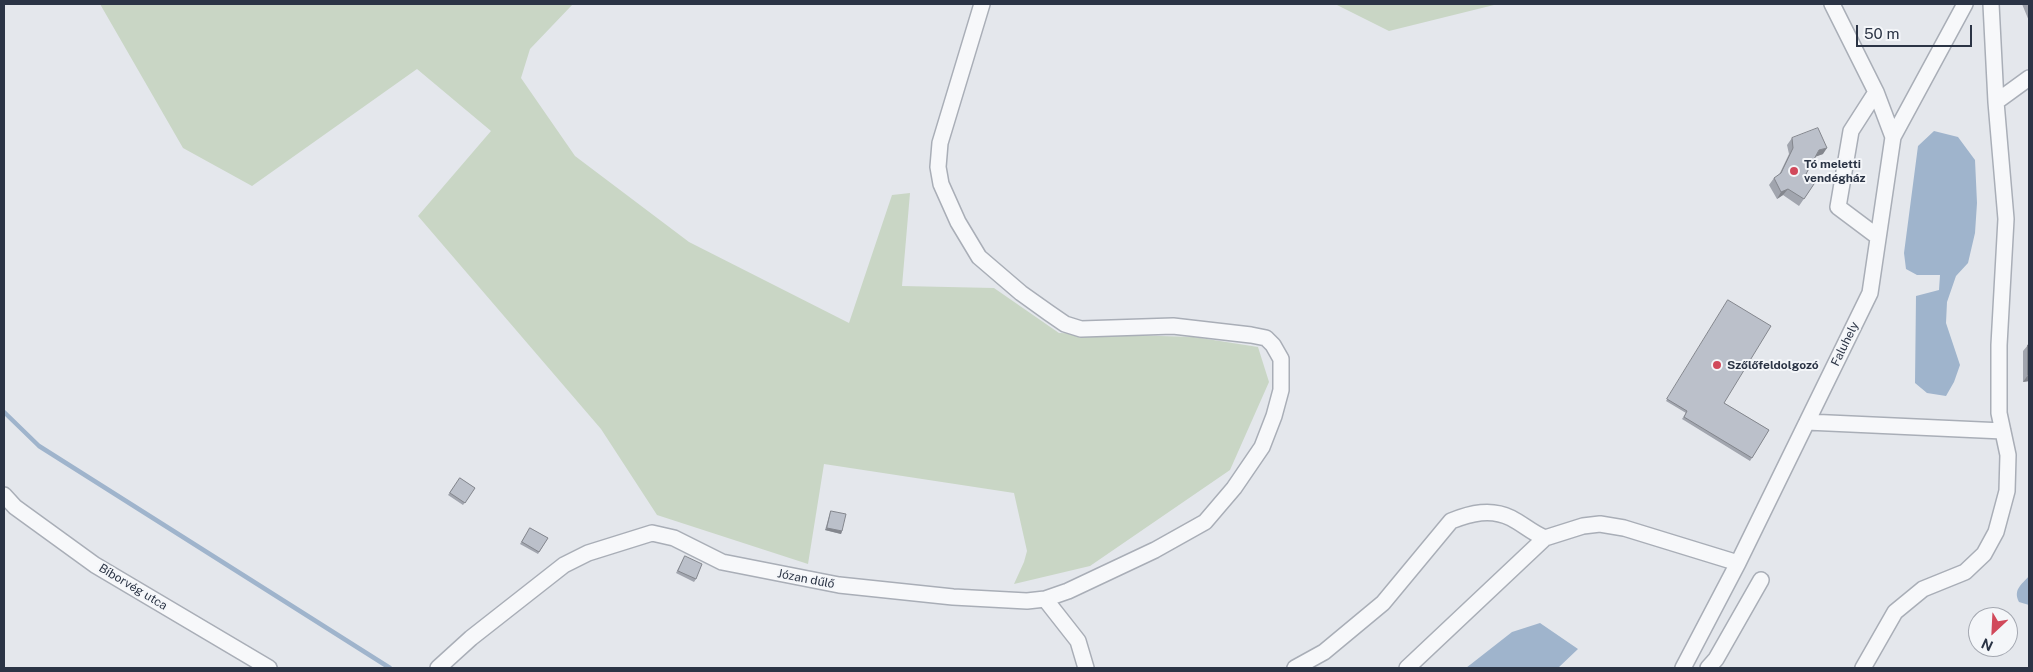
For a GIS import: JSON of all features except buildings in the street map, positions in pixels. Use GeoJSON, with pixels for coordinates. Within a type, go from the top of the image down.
{"type":"FeatureCollection","features":[{"type":"Feature","properties":{"kind":"street","name":"Józan dűlő"},"geometry":{"type":"LineString","coordinates":[[438,668],[471,638],[564,565],[588,553],[652,533],[674,538],[722,562],[839,586],[953,597],[1027,601],[1045,599],[1068,591],[1155,550],[1205,522],[1234,488],[1262,447],[1274,416],[1281,390],[1281,359],[1273,345],[1266,338],[1173,326],[1081,328],[1066,324],[1021,293],[979,257],[958,222],[941,184],[938,167],[940,143],[982,4]]}},
{"type":"Feature","properties":{"kind":"street"},"geometry":{"type":"LineString","coordinates":[[1832,4],[1876,92],[1894,137]]}},
{"type":"Feature","properties":{"kind":"street"},"geometry":{"type":"LineString","coordinates":[[1894,137],[1965,4]]}},
{"type":"Feature","properties":{"kind":"street"},"geometry":{"type":"LineString","coordinates":[[1863,668],[1895,612],[1923,589],[1965,572],[1984,554],[1996,532],[2007,492],[2008,454],[1999,414],[1999,345],[2006,219],[1996,102],[1991,4]]}},
{"type":"Feature","properties":{"kind":"street"},"geometry":{"type":"LineString","coordinates":[[1996,102],[2029,78]]}},
{"type":"Feature","properties":{"kind":"street"},"geometry":{"type":"LineString","coordinates":[[1876,92],[1851,131],[1838,207],[1878,237]]}},
{"type":"Feature","properties":{"kind":"street","name":"Faluhely"},"geometry":{"type":"LineString","coordinates":[[1683,668],[1738,563],[1870,293],[1894,137]]}},
{"type":"Feature","properties":{"kind":"street"},"geometry":{"type":"LineString","coordinates":[[1808,422],[2002,431]]}},
{"type":"Feature","properties":{"kind":"street","name":"Bíborvég utca"},"geometry":{"type":"LineString","coordinates":[[4,495],[15,507],[95,565],[269,668]]}},
{"type":"Feature","properties":{"kind":"street"},"geometry":{"type":"LineString","coordinates":[[1295,668],[1324,652],[1383,603],[1451,521],[1467,514],[1498,512],[1512,518],[1533,534],[1545,538]]}},
{"type":"Feature","properties":{"kind":"street"},"geometry":{"type":"LineString","coordinates":[[1407,668],[1545,538],[1583,526],[1600,524],[1624,528],[1738,563]]}},
{"type":"Feature","properties":{"kind":"street"},"geometry":{"type":"LineString","coordinates":[[1708,668],[1716,659],[1761,580]]}},
{"type":"Feature","properties":{"kind":"street"},"geometry":{"type":"LineString","coordinates":[[1045,599],[1078,641],[1086,668]]}},
{"type":"Feature","properties":{"kind":"green space"},"geometry":{"type":"Polygon","coordinates":[[[100,4],[573,4],[530,49],[521,78],[575,156],[689,242],[849,323],[892,195],[910,193],[902,286],[994,288],[1059,333],[1194,337],[1258,347],[1269,382],[1230,470],[1090,566],[1014,584],[1027,551],[1014,493],[824,464],[808,564],[657,515],[601,429],[418,216],[491,131],[417,69],[252,186],[183,148],[100,4]]]}},
{"type":"Feature","properties":{"kind":"green space"},"geometry":{"type":"Polygon","coordinates":[[[1335,4],[1498,4],[1389,31],[1335,4]]]}},
{"type":"Feature","properties":{"kind":"water"},"geometry":{"type":"Polygon","coordinates":[[[1934,131],[1958,137],[1975,160],[1977,203],[1975,233],[1968,263],[1956,276],[1947,302],[1946,323],[1960,365],[1954,382],[1946,396],[1927,393],[1915,383],[1916,296],[1939,290],[1940,275],[1917,275],[1906,269],[1904,253],[1918,146],[1934,131]]]}},
{"type":"Feature","properties":{"kind":"water"},"geometry":{"type":"Polygon","coordinates":[[[2029,576],[2029,605],[2019,602],[2017,591],[2029,576]]]}},
{"type":"Feature","properties":{"kind":"water"},"geometry":{"type":"Polygon","coordinates":[[[1540,623],[1578,649],[1558,668],[1466,668],[1512,632],[1540,623]]]}},
{"type":"Feature","properties":{"kind":"waterway"},"geometry":{"type":"LineString","coordinates":[[4,412],[39,446],[390,668]]}},
{"type":"Feature","properties":{"kind":"place","name":"Tó meletti vendégház"},"geometry":{"type":"Point","coordinates":[1794,171]}},
{"type":"Feature","properties":{"kind":"place","name":"Szőlőfeldolgozó"},"geometry":{"type":"Point","coordinates":[1717,365]}}]}
